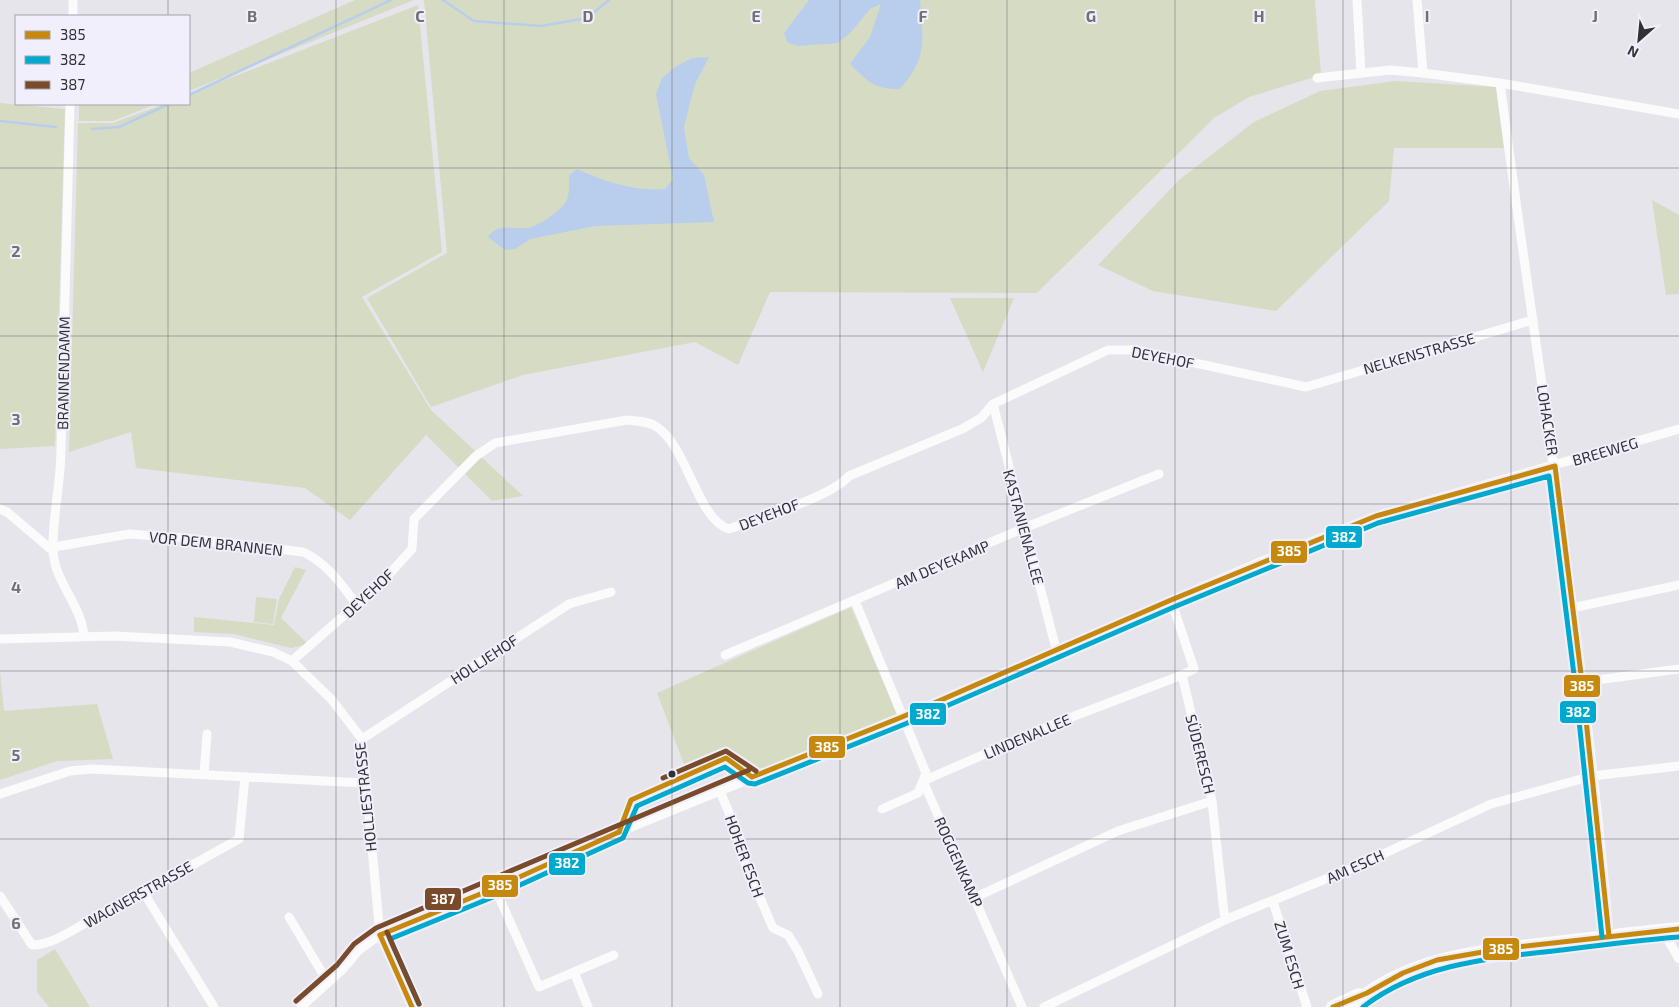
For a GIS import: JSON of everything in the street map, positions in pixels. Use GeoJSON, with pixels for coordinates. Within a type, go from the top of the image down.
{"type":"FeatureCollection","features":[{"type":"Feature","properties":{"kind":"main road"},"geometry":{"type":"LineString","coordinates":[[1333,1007],[1367,993],[1403,973],[1437,960],[1474,953],[1672,930]]}},
{"type":"Feature","properties":{"kind":"main road"},"geometry":{"type":"LineString","coordinates":[[1351,1007],[1367,993]]}},
{"type":"Feature","properties":{"kind":"street"},"geometry":{"type":"LineString","coordinates":[[73,0],[73,15]]}},
{"type":"Feature","properties":{"kind":"street"},"geometry":{"type":"LineString","coordinates":[[1357,0],[1361,73]]}},
{"type":"Feature","properties":{"kind":"street"},"geometry":{"type":"LineString","coordinates":[[1417,0],[1423,73]]}},
{"type":"Feature","properties":{"kind":"street"},"geometry":{"type":"LineString","coordinates":[[1317,78],[1390,70],[1423,73],[1500,83],[1679,114]]}},
{"type":"Feature","properties":{"kind":"street","name":"LOHACKER"},"geometry":{"type":"LineString","coordinates":[[1500,83],[1555,466],[1582,682],[1609,936]]}},
{"type":"Feature","properties":{"kind":"street","name":"BRANNENDAMM"},"geometry":{"type":"LineString","coordinates":[[70,105],[61,457],[53,520],[53,549],[57,572],[78,610],[84,636]]}},
{"type":"Feature","properties":{"kind":"street","name":"NELKENSTRASSE"},"geometry":{"type":"LineString","coordinates":[[1306,387],[1533,320]]}},
{"type":"Feature","properties":{"kind":"street","name":"DEYEHOF"},"geometry":{"type":"LineString","coordinates":[[292,661],[357,605],[412,549],[414,519],[468,464],[495,443],[627,420],[644,421],[657,426],[672,441],[714,522],[729,529],[813,497],[843,483],[849,476],[962,429],[982,418],[992,404],[1108,350],[1135,350],[1306,387]]}},
{"type":"Feature","properties":{"kind":"street","name":"KASTANIENALLEE"},"geometry":{"type":"LineString","coordinates":[[992,404],[1056,649]]}},
{"type":"Feature","properties":{"kind":"street","name":"BREEWEG"},"geometry":{"type":"LineString","coordinates":[[300,1007],[327,981],[342,970],[359,950],[380,935],[495,888],[619,832],[902,717],[1171,600],[1376,516],[1679,430]]}},
{"type":"Feature","properties":{"kind":"street","name":"AM DEYEKAMP"},"geometry":{"type":"LineString","coordinates":[[725,655],[1024,528],[1159,474]]}},
{"type":"Feature","properties":{"kind":"street"},"geometry":{"type":"LineString","coordinates":[[0,509],[7,512],[53,549]]}},
{"type":"Feature","properties":{"kind":"street","name":"VOR DEM BRANNEN"},"geometry":{"type":"LineString","coordinates":[[53,549],[128,534],[186,538],[303,552],[318,559],[338,580],[357,605]]}},
{"type":"Feature","properties":{"kind":"street"},"geometry":{"type":"LineString","coordinates":[[1572,608],[1679,585]]}},
{"type":"Feature","properties":{"kind":"street","name":"HOLLJEHOF"},"geometry":{"type":"LineString","coordinates":[[362,740],[568,604],[612,592]]}},
{"type":"Feature","properties":{"kind":"street"},"geometry":{"type":"LineString","coordinates":[[1171,600],[1194,669],[1182,675]]}},
{"type":"Feature","properties":{"kind":"street","name":"ROGGENKAMP"},"geometry":{"type":"LineString","coordinates":[[855,601],[926,772],[923,781],[976,897],[1022,1007]]}},
{"type":"Feature","properties":{"kind":"street","name":"HOLLJESTRASSE"},"geometry":{"type":"LineString","coordinates":[[0,639],[84,636],[230,642],[273,652],[292,661],[332,700],[362,740],[364,782],[380,935],[412,1007]]}},
{"type":"Feature","properties":{"kind":"street"},"geometry":{"type":"LineString","coordinates":[[1582,682],[1679,669]]}},
{"type":"Feature","properties":{"kind":"street","name":"LINDENALLEE"},"geometry":{"type":"LineString","coordinates":[[882,808],[918,793],[923,781],[1056,724],[1182,675]]}},
{"type":"Feature","properties":{"kind":"street","name":"SÜDERESCH"},"geometry":{"type":"LineString","coordinates":[[1182,675],[1212,801],[1224,913],[1227,920]]}},
{"type":"Feature","properties":{"kind":"street"},"geometry":{"type":"LineString","coordinates":[[204,774],[207,734]]}},
{"type":"Feature","properties":{"kind":"street","name":"AM ESCH"},"geometry":{"type":"LineString","coordinates":[[1044,1007],[1227,920],[1354,867],[1492,804],[1592,776],[1679,766]]}},
{"type":"Feature","properties":{"kind":"street"},"geometry":{"type":"LineString","coordinates":[[0,794],[70,770],[92,769],[364,782]]}},
{"type":"Feature","properties":{"kind":"street","name":"WAGNERSTRASSE"},"geometry":{"type":"LineString","coordinates":[[0,896],[27,940],[32,945],[41,945],[144,893],[239,838],[245,777]]}},
{"type":"Feature","properties":{"kind":"street","name":"HOHER ESCH"},"geometry":{"type":"LineString","coordinates":[[720,791],[740,838],[738,847],[773,928],[788,935],[798,950],[818,994]]}},
{"type":"Feature","properties":{"kind":"street"},"geometry":{"type":"LineString","coordinates":[[976,897],[1118,831],[1212,801]]}},
{"type":"Feature","properties":{"kind":"street"},"geometry":{"type":"LineString","coordinates":[[495,888],[539,987],[614,955]]}},
{"type":"Feature","properties":{"kind":"street"},"geometry":{"type":"LineString","coordinates":[[144,893],[214,1007]]}},
{"type":"Feature","properties":{"kind":"street","name":"ZUM ESCH"},"geometry":{"type":"LineString","coordinates":[[1273,902],[1308,1007]]}},
{"type":"Feature","properties":{"kind":"street"},"geometry":{"type":"LineString","coordinates":[[289,917],[327,981]]}},
{"type":"Feature","properties":{"kind":"street"},"geometry":{"type":"LineString","coordinates":[[1672,930],[1666,936],[1679,959]]}},
{"type":"Feature","properties":{"kind":"street"},"geometry":{"type":"LineString","coordinates":[[574,972],[588,1007]]}},
{"type":"Feature","properties":{"kind":"street"},"geometry":{"type":"LineString","coordinates":[[1367,993],[1368,1007]]}},
{"type":"Feature","properties":{"kind":"green space"},"geometry":{"type":"Polygon","coordinates":[[[355,0],[414,0],[190,91],[190,73],[355,0]]]}},
{"type":"Feature","properties":{"kind":"green space"},"geometry":{"type":"Polygon","coordinates":[[[424,0],[1315,0],[1321,75],[1249,97],[1214,118],[1037,293],[770,292],[738,365],[695,342],[523,375],[431,407],[367,298],[447,253],[424,0]]]}},
{"type":"Feature","properties":{"kind":"green space"},"geometry":{"type":"Polygon","coordinates":[[[418,5],[442,252],[362,297],[431,410],[523,496],[492,501],[426,435],[350,520],[305,488],[136,468],[131,432],[69,452],[78,123],[113,123],[161,105],[190,105],[190,94],[418,5]]]}},
{"type":"Feature","properties":{"kind":"green space"},"geometry":{"type":"Polygon","coordinates":[[[1396,81],[1496,87],[1504,148],[1394,148],[1389,201],[1276,311],[1153,291],[1098,265],[1179,180],[1254,122],[1320,91],[1396,81]]]}},
{"type":"Feature","properties":{"kind":"green space"},"geometry":{"type":"Polygon","coordinates":[[[0,103],[65,109],[55,446],[0,449],[0,103]]]}},
{"type":"Feature","properties":{"kind":"green space"},"geometry":{"type":"Polygon","coordinates":[[[79,105],[153,105],[113,121],[79,121],[79,105]]]}},
{"type":"Feature","properties":{"kind":"green space"},"geometry":{"type":"Polygon","coordinates":[[[1652,200],[1679,215],[1679,294],[1666,295],[1652,200]]]}},
{"type":"Feature","properties":{"kind":"green space"},"geometry":{"type":"Polygon","coordinates":[[[950,298],[1014,298],[983,372],[950,298]]]}},
{"type":"Feature","properties":{"kind":"green space"},"geometry":{"type":"Polygon","coordinates":[[[295,567],[306,570],[281,618],[308,644],[291,648],[234,634],[194,632],[194,617],[274,625],[279,599],[295,567]]]}},
{"type":"Feature","properties":{"kind":"green space"},"geometry":{"type":"Polygon","coordinates":[[[256,597],[277,599],[273,624],[254,622],[256,597]]]}},
{"type":"Feature","properties":{"kind":"green space"},"geometry":{"type":"Polygon","coordinates":[[[851,607],[897,714],[756,772],[726,755],[687,772],[657,693],[851,607]]]}},
{"type":"Feature","properties":{"kind":"green space"},"geometry":{"type":"Polygon","coordinates":[[[0,672],[4,711],[97,704],[113,759],[57,761],[0,780],[0,672]]]}},
{"type":"Feature","properties":{"kind":"green space"},"geometry":{"type":"Polygon","coordinates":[[[55,949],[90,1007],[49,1007],[37,992],[37,960],[55,949]]]}},
{"type":"Feature","properties":{"kind":"water"},"geometry":{"type":"Polygon","coordinates":[[[809,0],[920,0],[922,48],[915,68],[900,89],[884,88],[872,83],[850,64],[870,37],[881,4],[870,9],[851,32],[838,43],[798,46],[787,42],[784,33],[809,0]]]}},
{"type":"Feature","properties":{"kind":"water"},"geometry":{"type":"Polygon","coordinates":[[[709,57],[695,84],[684,127],[689,158],[704,175],[714,222],[595,226],[530,239],[515,249],[505,250],[488,237],[492,232],[501,228],[532,227],[554,214],[566,202],[569,192],[569,175],[577,169],[620,185],[642,189],[665,189],[673,179],[656,94],[662,78],[675,67],[692,58],[709,57]]]}},
{"type":"Feature","properties":{"kind":"waterway"},"geometry":{"type":"LineString","coordinates":[[190,95],[391,0]]}},
{"type":"Feature","properties":{"kind":"waterway"},"geometry":{"type":"LineString","coordinates":[[443,0],[474,21],[542,26],[587,18],[609,0]]}},
{"type":"Feature","properties":{"kind":"waterway"},"geometry":{"type":"LineString","coordinates":[[92,129],[119,127],[167,105]]}},
{"type":"Feature","properties":{"kind":"waterway"},"geometry":{"type":"LineString","coordinates":[[0,121],[56,127]]}},
{"type":"Feature","properties":{"kind":"transit line","name":"385"},"geometry":{"type":"LineString","coordinates":[[619,832],[631,800],[726,758],[752,777],[902,717],[1171,600],[1376,516],[1555,466],[1582,682],[1609,936]]}},
{"type":"Feature","properties":{"kind":"transit line","name":"382"},"geometry":{"type":"LineString","coordinates":[[419,1004],[390,939],[498,895],[623,838],[637,806],[725,767],[748,783],[755,784],[905,724],[1174,607],[1378,523],[1549,476],[1575,683],[1602,937]]}},
{"type":"Feature","properties":{"kind":"transit line","name":"387"},"geometry":{"type":"LineString","coordinates":[[663,778],[726,751],[756,771]]}},
{"type":"Feature","properties":{"kind":"transit line","name":"387"},"geometry":{"type":"LineString","coordinates":[[296,1001],[337,965],[354,944],[376,928],[749,770]]}},
{"type":"Feature","properties":{"kind":"transit line","name":"385"},"geometry":{"type":"LineString","coordinates":[[380,935],[495,888],[619,832]]}},
{"type":"Feature","properties":{"kind":"transit line","name":"385"},"geometry":{"type":"LineString","coordinates":[[1333,1007],[1367,993],[1403,973],[1437,960],[1500,949],[1679,929]]}},
{"type":"Feature","properties":{"kind":"transit line","name":"387"},"geometry":{"type":"LineString","coordinates":[[387,932],[419,1004]]}},
{"type":"Feature","properties":{"kind":"transit line","name":"385"},"geometry":{"type":"LineString","coordinates":[[380,935],[412,1007]]}},
{"type":"Feature","properties":{"kind":"transit line","name":"382"},"geometry":{"type":"LineString","coordinates":[[1363,1007],[1385,992],[1408,981],[1458,965],[1509,956],[1679,937]]}}]}
